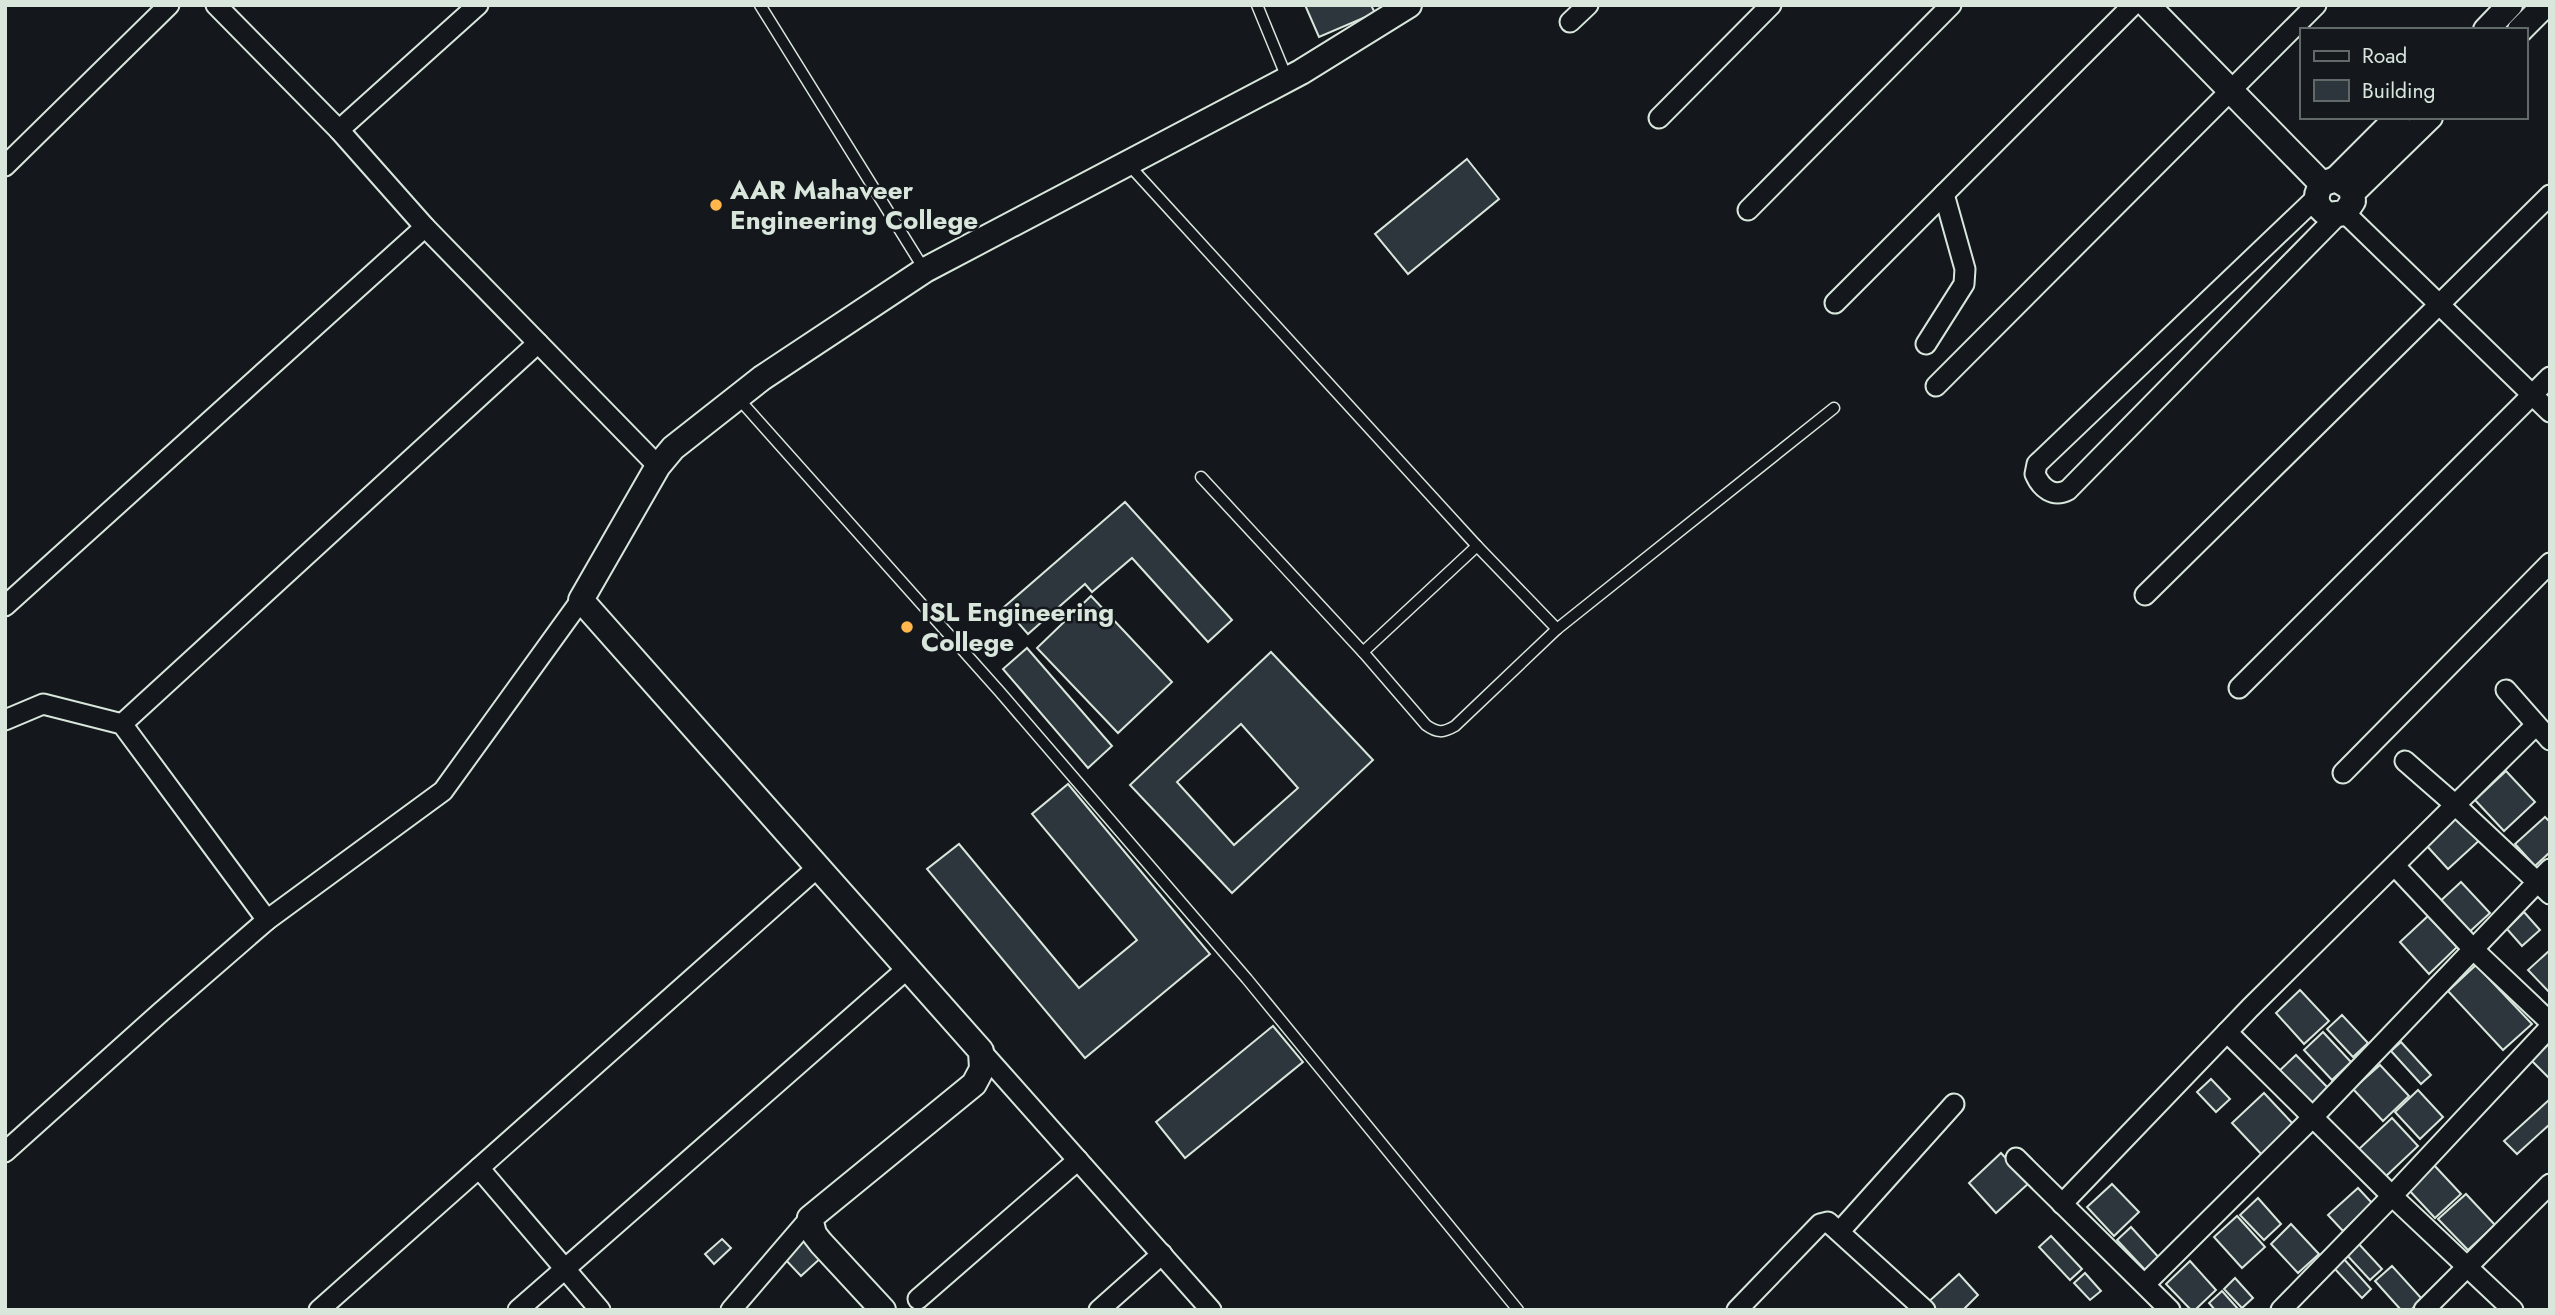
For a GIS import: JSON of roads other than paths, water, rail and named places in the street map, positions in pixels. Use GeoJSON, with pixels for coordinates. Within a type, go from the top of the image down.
{"type":"FeatureCollection","features":[{"type":"Feature","properties":{"kind":"street"},"geometry":{"type":"LineString","coordinates":[[5,166],[169,5]]}},
{"type":"Feature","properties":{"kind":"street"},"geometry":{"type":"LineString","coordinates":[[216,5],[339,130],[425,227],[658,466]]}},
{"type":"Feature","properties":{"kind":"street"},"geometry":{"type":"LineString","coordinates":[[339,130],[478,5]]}},
{"type":"Feature","properties":{"kind":"street"},"geometry":{"type":"LineString","coordinates":[[5,1152],[267,920],[443,791],[582,600],[658,466],[673,448],[762,378],[925,270],[1287,79],[1409,5]]}},
{"type":"Feature","properties":{"kind":"street"},"geometry":{"type":"LineString","coordinates":[[1570,22],[1588,5]]}},
{"type":"Feature","properties":{"kind":"street"},"geometry":{"type":"LineString","coordinates":[[1659,118],[1771,5]]}},
{"type":"Feature","properties":{"kind":"street"},"geometry":{"type":"LineString","coordinates":[[1748,210],[1951,5]]}},
{"type":"Feature","properties":{"kind":"street"},"geometry":{"type":"LineString","coordinates":[[1835,303],[2133,5]]}},
{"type":"Feature","properties":{"kind":"street"},"geometry":{"type":"LineString","coordinates":[[2147,5],[2439,305],[2550,412]]}},
{"type":"Feature","properties":{"kind":"street"},"geometry":{"type":"LineString","coordinates":[[1936,386],[2316,5]]}},
{"type":"Feature","properties":{"kind":"street"},"geometry":{"type":"LineString","coordinates":[[2488,28],[2511,5]]}},
{"type":"Feature","properties":{"kind":"street"},"geometry":{"type":"LineString","coordinates":[[2522,28],[2545,5]]}},
{"type":"Feature","properties":{"kind":"street"},"geometry":{"type":"LineString","coordinates":[[2396,119],[2335,197],[2068,490],[2058,493],[2047,490],[2035,474],[2037,464],[2335,197],[2428,119]]}},
{"type":"Feature","properties":{"kind":"street"},"geometry":{"type":"LineString","coordinates":[[1926,344],[1964,284],[1965,269],[1944,194]]}},
{"type":"Feature","properties":{"kind":"street"},"geometry":{"type":"LineString","coordinates":[[2145,595],[2550,195]]}},
{"type":"Feature","properties":{"kind":"street"},"geometry":{"type":"LineString","coordinates":[[5,606],[425,227]]}},
{"type":"Feature","properties":{"kind":"street"},"geometry":{"type":"LineString","coordinates":[[122,724],[538,343]]}},
{"type":"Feature","properties":{"kind":"street"},"geometry":{"type":"LineString","coordinates":[[2239,688],[2550,377]]}},
{"type":"Feature","properties":{"kind":"street"},"geometry":{"type":"LineString","coordinates":[[2343,773],[2550,563]]}},
{"type":"Feature","properties":{"kind":"street"},"geometry":{"type":"LineString","coordinates":[[582,600],[1211,1310]]}},
{"type":"Feature","properties":{"kind":"street"},"geometry":{"type":"LineString","coordinates":[[2506,690],[2550,740]]}},
{"type":"Feature","properties":{"kind":"street"},"geometry":{"type":"LineString","coordinates":[[5,720],[43,704],[122,724],[267,920]]}},
{"type":"Feature","properties":{"kind":"street"},"geometry":{"type":"LineString","coordinates":[[2062,1204],[2227,1032],[2536,725]]}},
{"type":"Feature","properties":{"kind":"street"},"geometry":{"type":"LineString","coordinates":[[2145,1284],[2312,1118],[2474,950],[2545,882],[2405,761]]}},
{"type":"Feature","properties":{"kind":"street"},"geometry":{"type":"LineString","coordinates":[[2281,1310],[2392,1196],[2550,1025],[2395,866]]}},
{"type":"Feature","properties":{"kind":"street"},"geometry":{"type":"LineString","coordinates":[[319,1310],[818,867]]}},
{"type":"Feature","properties":{"kind":"street"},"geometry":{"type":"LineString","coordinates":[[518,1310],[908,968]]}},
{"type":"Feature","properties":{"kind":"street"},"geometry":{"type":"LineString","coordinates":[[2227,1032],[2392,1196],[2513,1310]]}},
{"type":"Feature","properties":{"kind":"street"},"geometry":{"type":"LineString","coordinates":[[731,1310],[810,1218],[974,1084],[982,1069],[981,1051]]}},
{"type":"Feature","properties":{"kind":"street"},"geometry":{"type":"LineString","coordinates":[[1840,1231],[1954,1104]]}},
{"type":"Feature","properties":{"kind":"street"},"geometry":{"type":"LineString","coordinates":[[2016,1158],[2170,1310]]}},
{"type":"Feature","properties":{"kind":"street"},"geometry":{"type":"LineString","coordinates":[[918,1300],[1078,1160]]}},
{"type":"Feature","properties":{"kind":"street"},"geometry":{"type":"LineString","coordinates":[[479,1168],[600,1310]]}},
{"type":"Feature","properties":{"kind":"street"},"geometry":{"type":"LineString","coordinates":[[2424,1310],[2550,1184]]}},
{"type":"Feature","properties":{"kind":"street"},"geometry":{"type":"LineString","coordinates":[[810,1218],[814,1234],[880,1309]]}},
{"type":"Feature","properties":{"kind":"street"},"geometry":{"type":"LineString","coordinates":[[1737,1310],[1820,1224],[1828,1222],[1925,1310]]}},
{"type":"Feature","properties":{"kind":"street"},"geometry":{"type":"LineString","coordinates":[[1098,1310],[1162,1254]]}},
{"type":"Feature","properties":{"kind":"lane"},"geometry":{"type":"LineString","coordinates":[[760,5],[925,270]]}},
{"type":"Feature","properties":{"kind":"lane"},"geometry":{"type":"LineString","coordinates":[[1257,5],[1287,79]]}},
{"type":"Feature","properties":{"kind":"lane"},"geometry":{"type":"LineString","coordinates":[[1129,164],[1477,546],[1557,629]]}},
{"type":"Feature","properties":{"kind":"lane"},"geometry":{"type":"LineString","coordinates":[[737,398],[1009,702],[1247,979],[1518,1310]]}},
{"type":"Feature","properties":{"kind":"lane"},"geometry":{"type":"LineString","coordinates":[[1201,477],[1363,652],[1426,725],[1435,732],[1446,731],[1455,726],[1557,629],[1834,408]]}},
{"type":"Feature","properties":{"kind":"lane"},"geometry":{"type":"LineString","coordinates":[[1363,652],[1477,546]]}},
{"type":"Feature","properties":{"kind":"place","name":"AAR Mahaveer Engineering College"},"geometry":{"type":"Point","coordinates":[716,205]}},
{"type":"Feature","properties":{"kind":"place","name":"ISL Engineering College"},"geometry":{"type":"Point","coordinates":[907,627]}}]}
